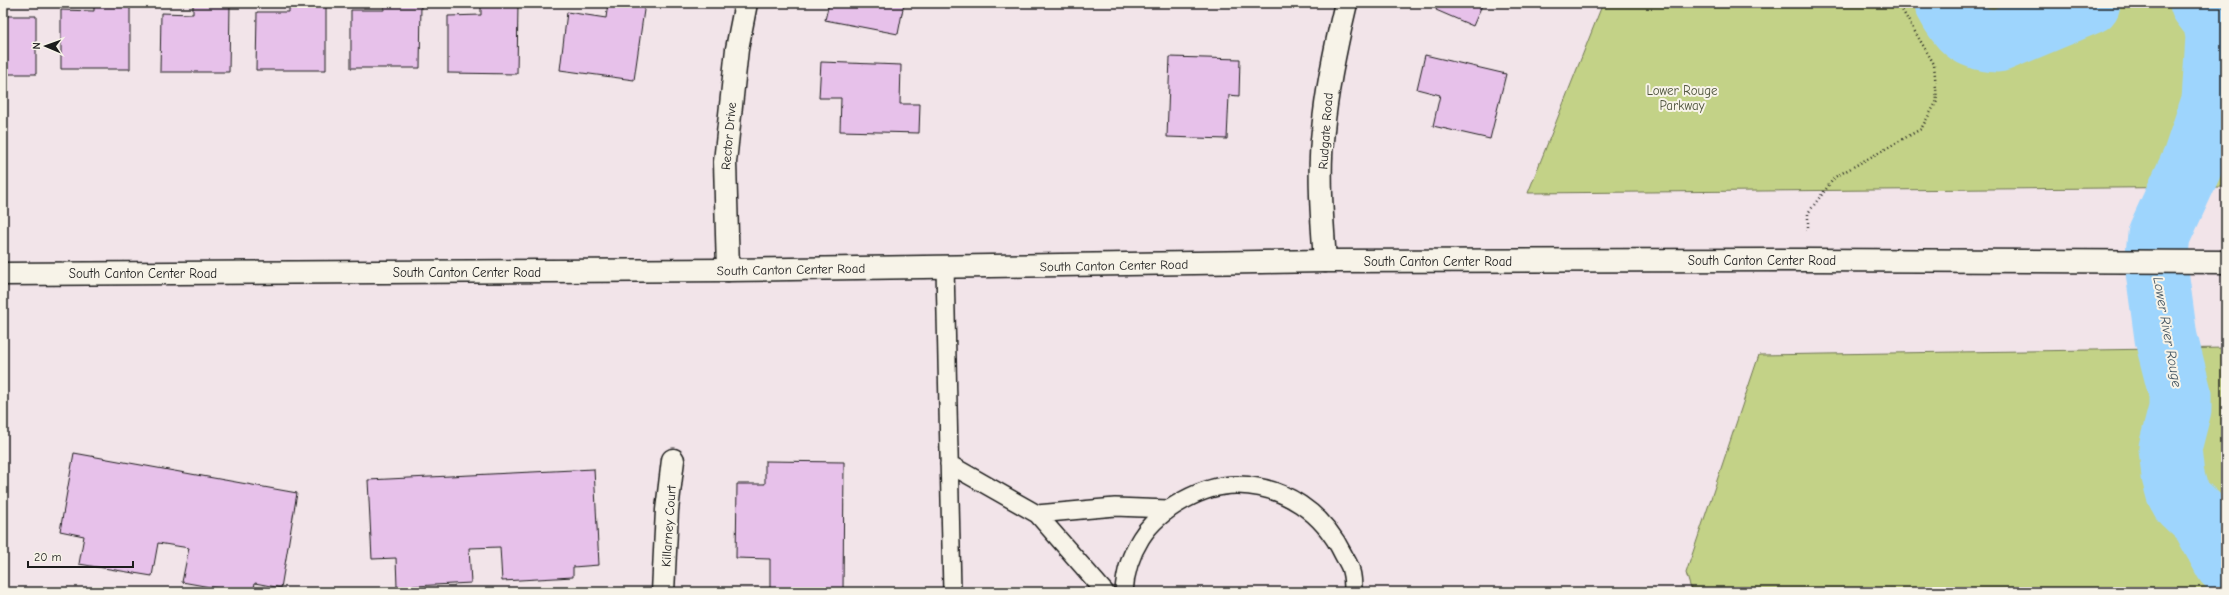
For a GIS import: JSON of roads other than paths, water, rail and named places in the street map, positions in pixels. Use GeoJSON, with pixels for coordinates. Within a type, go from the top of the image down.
{"type":"FeatureCollection","features":[{"type":"Feature","properties":{"kind":"main road","name":"Rector Drive"},"geometry":{"type":"LineString","coordinates":[[728,270],[725,162],[737,49],[746,3]]}},
{"type":"Feature","properties":{"kind":"main road","name":"Rudgate Road"},"geometry":{"type":"LineString","coordinates":[[1326,261],[1322,212],[1322,131],[1330,66],[1346,3]]}},
{"type":"Feature","properties":{"kind":"main road","name":"South Canton Center Road"},"geometry":{"type":"LineString","coordinates":[[3,274],[728,270],[1326,261],[1806,260],[2226,262]]}},
{"type":"Feature","properties":{"kind":"main road","name":"Killarney Court"},"geometry":{"type":"LineString","coordinates":[[663,592],[667,510],[673,460]]}},
{"type":"Feature","properties":{"kind":"lane"},"geometry":{"type":"LineString","coordinates":[[945,267],[952,592]]}},
{"type":"Feature","properties":{"kind":"lane"},"geometry":{"type":"LineString","coordinates":[[949,464],[1037,514],[1105,592]]}},
{"type":"Feature","properties":{"kind":"lane"},"geometry":{"type":"LineString","coordinates":[[1124,592],[1125,573],[1141,537],[1168,509],[1201,491],[1238,485],[1275,491],[1309,508],[1335,536],[1351,570],[1353,592]]}},
{"type":"Feature","properties":{"kind":"lane"},"geometry":{"type":"LineString","coordinates":[[1037,514],[1115,507],[1168,509]]}},
{"type":"Feature","properties":{"kind":"waterway","name":"Lower River Rouge"},"geometry":{"type":"LineString","coordinates":[[1946,3],[1966,31],[1979,38],[1998,41],[2089,3]]}},
{"type":"Feature","properties":{"kind":"waterway","name":"Lower River Rouge"},"geometry":{"type":"LineString","coordinates":[[2201,3],[2214,20],[2217,36],[2213,101],[2193,161],[2159,235],[2156,264],[2166,338],[2180,393],[2180,409],[2170,448],[2173,476],[2177,491],[2183,502],[2203,521],[2226,563]]}},
{"type":"Feature","properties":{"kind":"park label","name":"Lower Rouge Parkway"},"geometry":{"type":"Point","coordinates":[1682,98]}}]}
